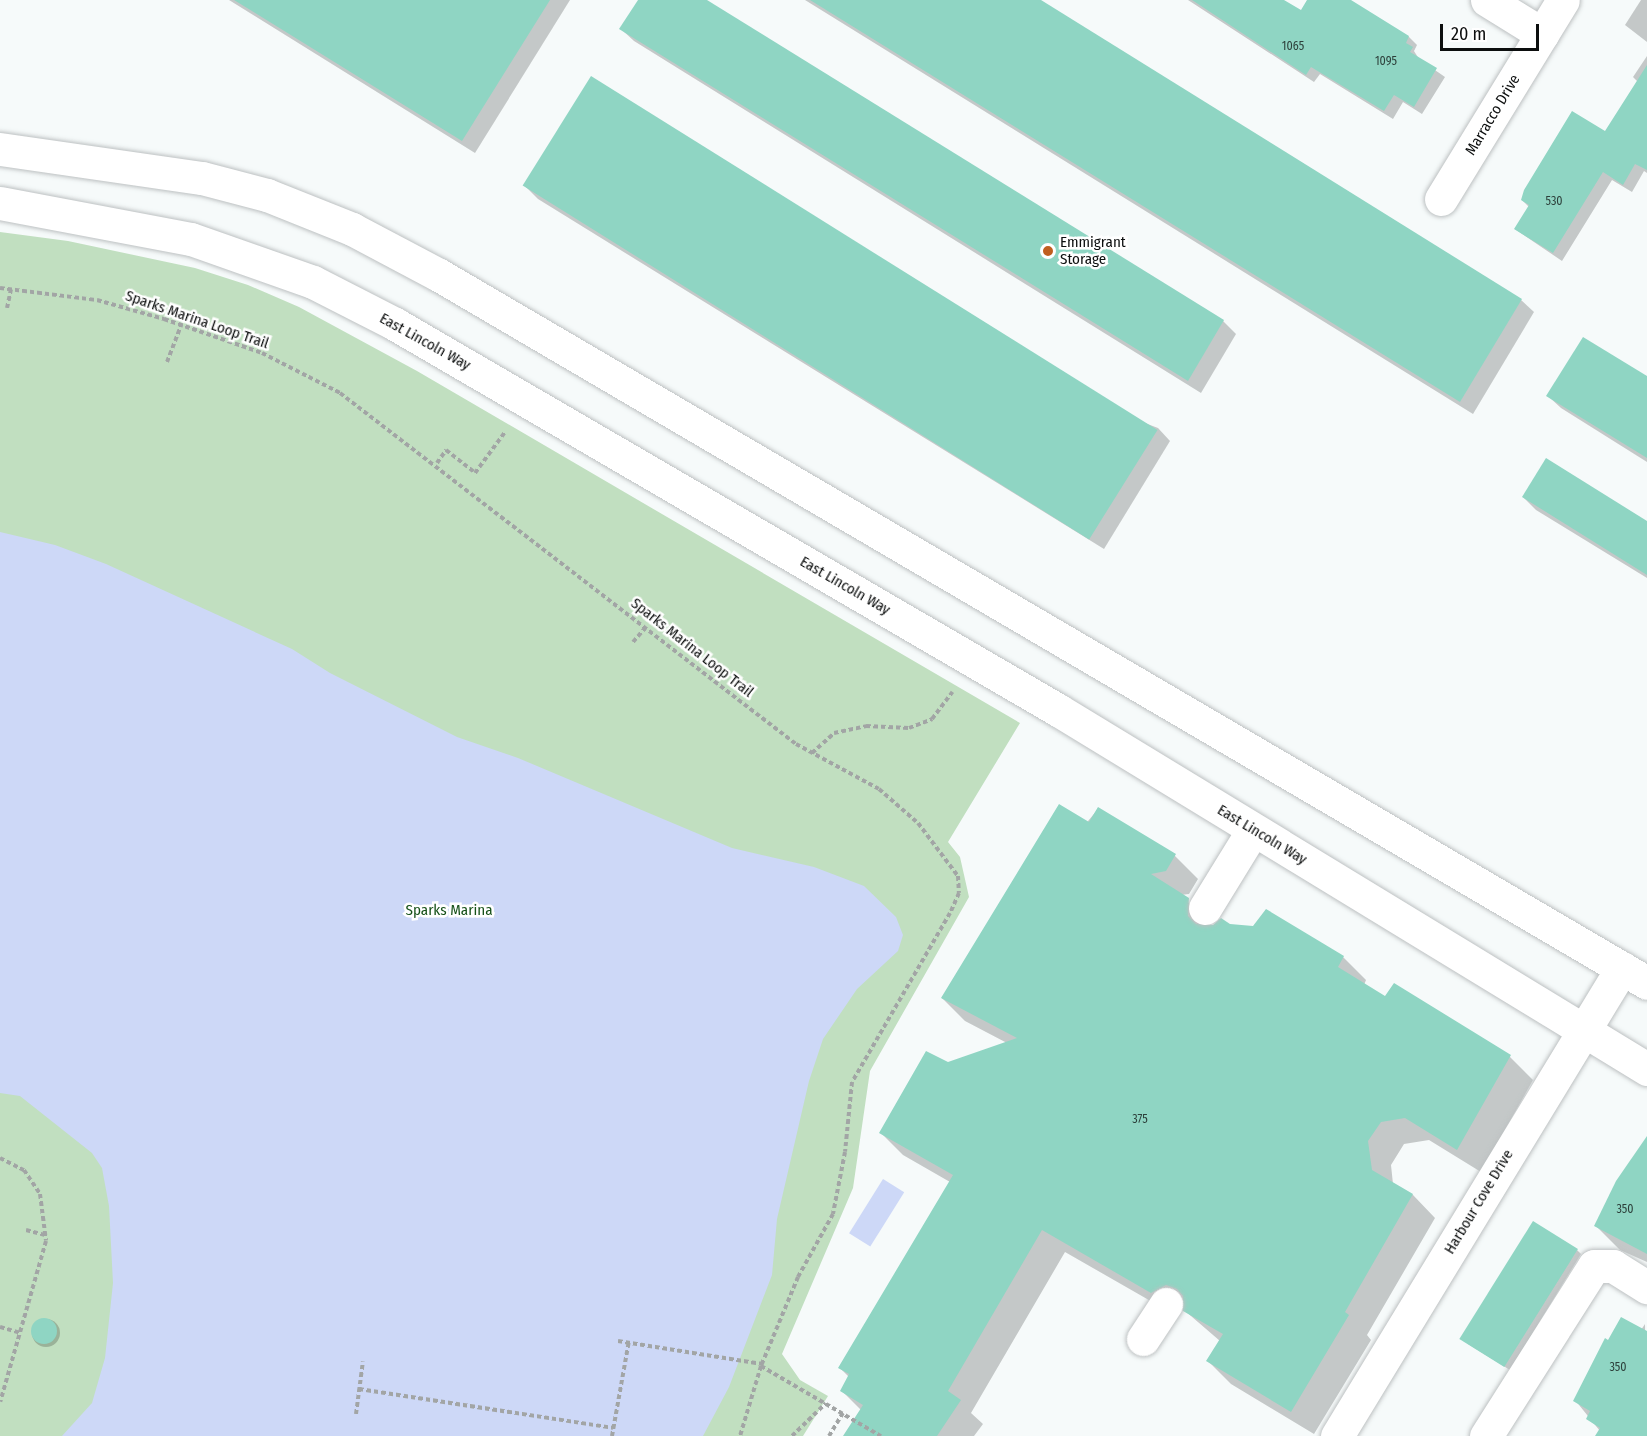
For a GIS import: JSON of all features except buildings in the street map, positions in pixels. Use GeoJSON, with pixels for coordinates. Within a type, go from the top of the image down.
{"type":"FeatureCollection","features":[{"type":"Feature","properties":{"kind":"street"},"geometry":{"type":"LineString","coordinates":[[1487,0],[1542,34]]}},
{"type":"Feature","properties":{"kind":"street","name":"Marracco Drive"},"geometry":{"type":"LineString","coordinates":[[1441,199],[1563,0]]}},
{"type":"Feature","properties":{"kind":"street"},"geometry":{"type":"LineString","coordinates":[[0,148],[202,178],[267,195],[352,228],[439,275],[1635,976]]}},
{"type":"Feature","properties":{"kind":"street","name":"East Lincoln Way"},"geometry":{"type":"LineString","coordinates":[[0,203],[191,239],[313,282],[354,303],[1048,704],[1647,1069]]}},
{"type":"Feature","properties":{"kind":"street"},"geometry":{"type":"LineString","coordinates":[[1205,908],[1253,830]]}},
{"type":"Feature","properties":{"kind":"street","name":"Harbour Cove Drive"},"geometry":{"type":"LineString","coordinates":[[1337,1436],[1583,1031],[1635,976]]}},
{"type":"Feature","properties":{"kind":"street"},"geometry":{"type":"LineString","coordinates":[[1486,1436],[1594,1266],[1613,1266],[1647,1287]]}},
{"type":"Feature","properties":{"kind":"street"},"geometry":{"type":"LineString","coordinates":[[1143,1340],[1166,1304]]}},
{"type":"Feature","properties":{"kind":"path","name":"Sparks Marina Loop Trail"},"geometry":{"type":"LineString","coordinates":[[0,288],[97,300],[181,325],[262,353],[340,393],[437,464],[812,753],[879,789],[918,823],[958,876],[959,893],[852,1082],[845,1152],[833,1214],[798,1277],[762,1365],[740,1436]]}},
{"type":"Feature","properties":{"kind":"path"},"geometry":{"type":"LineString","coordinates":[[7,308],[10,289]]}},
{"type":"Feature","properties":{"kind":"path"},"geometry":{"type":"LineString","coordinates":[[167,362],[181,325]]}},
{"type":"Feature","properties":{"kind":"path"},"geometry":{"type":"LineString","coordinates":[[437,464],[446,450],[475,473],[505,432]]}},
{"type":"Feature","properties":{"kind":"path"},"geometry":{"type":"LineString","coordinates":[[633,642],[646,627]]}},
{"type":"Feature","properties":{"kind":"path"},"geometry":{"type":"LineString","coordinates":[[812,753],[834,733],[866,726],[909,728],[932,719],[952,692]]}},
{"type":"Feature","properties":{"kind":"path"},"geometry":{"type":"LineString","coordinates":[[0,1158],[24,1170],[40,1194],[45,1235],[21,1333],[0,1402]]}},
{"type":"Feature","properties":{"kind":"path"},"geometry":{"type":"LineString","coordinates":[[26,1230],[45,1235]]}},
{"type":"Feature","properties":{"kind":"path"},"geometry":{"type":"LineString","coordinates":[[0,1327],[21,1333]]}},
{"type":"Feature","properties":{"kind":"path"},"geometry":{"type":"LineString","coordinates":[[618,1341],[629,1341],[762,1365],[881,1436]]}},
{"type":"Feature","properties":{"kind":"path"},"geometry":{"type":"LineString","coordinates":[[612,1436],[629,1341]]}},
{"type":"Feature","properties":{"kind":"path"},"geometry":{"type":"LineString","coordinates":[[356,1414],[363,1361]]}},
{"type":"Feature","properties":{"kind":"path"},"geometry":{"type":"LineString","coordinates":[[359,1389],[613,1428]]}},
{"type":"Feature","properties":{"kind":"path"},"geometry":{"type":"LineString","coordinates":[[792,1436],[826,1403]]}},
{"type":"Feature","properties":{"kind":"path"},"geometry":{"type":"LineString","coordinates":[[829,1436],[843,1413]]}},
{"type":"Feature","properties":{"kind":"green space","name":"Sparks Marina"},"geometry":{"type":"Polygon","coordinates":[[[0,232],[68,241],[195,268],[248,285],[299,307],[417,371],[1020,723],[948,842],[960,857],[969,897],[870,1071],[853,1188],[782,1354],[800,1380],[828,1396],[803,1436],[0,1436],[0,232]]]}},
{"type":"Feature","properties":{"kind":"water","name":"Sparks Marina"},"geometry":{"type":"Polygon","coordinates":[[[0,532],[55,545],[106,564],[292,649],[330,673],[457,737],[518,758],[732,848],[814,867],[864,886],[896,917],[903,935],[898,951],[857,989],[823,1039],[809,1081],[777,1219],[772,1275],[729,1387],[703,1436],[62,1436],[92,1403],[105,1358],[113,1283],[109,1206],[102,1168],[92,1153],[20,1096],[0,1093],[0,532]]]}},
{"type":"Feature","properties":{"kind":"water"},"geometry":{"type":"Polygon","coordinates":[[[883,1179],[904,1192],[870,1247],[849,1233],[883,1179]]]}},
{"type":"Feature","properties":{"kind":"place","name":"Emmigrant Storage"},"geometry":{"type":"Point","coordinates":[1048,251]}}]}
